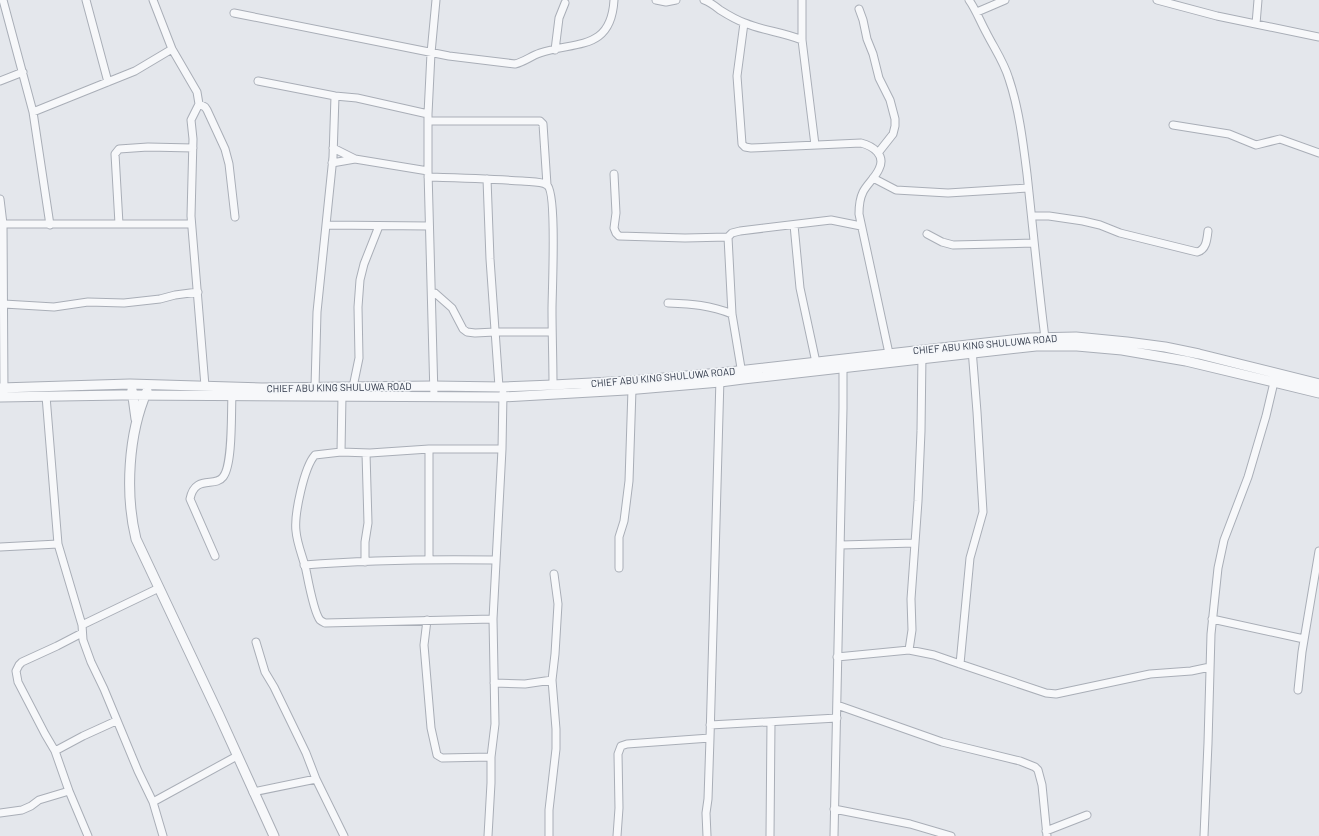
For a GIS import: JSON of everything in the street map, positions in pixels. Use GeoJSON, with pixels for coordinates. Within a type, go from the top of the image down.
{"type":"FeatureCollection","features":[{"type":"Feature","properties":{"kind":"street"},"geometry":{"type":"LineString","coordinates":[[3,0],[33,112],[50,225]]}},
{"type":"Feature","properties":{"kind":"street"},"geometry":{"type":"LineString","coordinates":[[86,0],[108,82]]}},
{"type":"Feature","properties":{"kind":"street"},"geometry":{"type":"LineString","coordinates":[[153,0],[172,49],[197,92],[199,104],[191,120],[193,130],[191,224],[205,386]]}},
{"type":"Feature","properties":{"kind":"street"},"geometry":{"type":"LineString","coordinates":[[434,396],[429,226],[428,117],[431,53],[436,0]]}},
{"type":"Feature","properties":{"kind":"street"},"geometry":{"type":"LineString","coordinates":[[234,14],[431,53],[515,64],[538,54],[587,42],[600,35],[608,25],[614,0]]}},
{"type":"Feature","properties":{"kind":"street"},"geometry":{"type":"LineString","coordinates":[[656,0],[666,2],[676,0]]}},
{"type":"Feature","properties":{"kind":"street"},"geometry":{"type":"LineString","coordinates":[[704,0],[708,1],[745,25],[785,33],[802,40]]}},
{"type":"Feature","properties":{"kind":"street"},"geometry":{"type":"LineString","coordinates":[[802,0],[802,40],[815,145]]}},
{"type":"Feature","properties":{"kind":"street"},"geometry":{"type":"LineString","coordinates":[[969,0],[977,12],[1009,78],[1021,129],[1046,338]]}},
{"type":"Feature","properties":{"kind":"street"},"geometry":{"type":"LineString","coordinates":[[977,12],[1005,0]]}},
{"type":"Feature","properties":{"kind":"street"},"geometry":{"type":"LineString","coordinates":[[1157,0],[1217,16],[1319,37]]}},
{"type":"Feature","properties":{"kind":"street"},"geometry":{"type":"LineString","coordinates":[[1256,24],[1258,0]]}},
{"type":"Feature","properties":{"kind":"street"},"geometry":{"type":"LineString","coordinates":[[555,50],[559,18],[565,3]]}},
{"type":"Feature","properties":{"kind":"street"},"geometry":{"type":"LineString","coordinates":[[859,9],[864,20],[867,39],[873,54],[879,78],[890,100],[895,119],[895,126],[892,134],[878,153]]}},
{"type":"Feature","properties":{"kind":"street"},"geometry":{"type":"LineString","coordinates":[[745,25],[737,76],[742,144],[745,147],[751,148],[861,143],[874,147],[878,153],[881,162],[879,169],[863,193],[859,209],[861,226],[890,358]]}},
{"type":"Feature","properties":{"kind":"street"},"geometry":{"type":"LineString","coordinates":[[33,112],[135,71],[172,49]]}},
{"type":"Feature","properties":{"kind":"street"},"geometry":{"type":"LineString","coordinates":[[0,81],[23,72]]}},
{"type":"Feature","properties":{"kind":"street"},"geometry":{"type":"LineString","coordinates":[[258,82],[335,96],[357,98],[428,117],[540,121],[543,124],[547,185],[550,191],[553,221],[553,385]]}},
{"type":"Feature","properties":{"kind":"street"},"geometry":{"type":"LineString","coordinates":[[315,387],[317,312],[332,163],[335,96]]}},
{"type":"Feature","properties":{"kind":"street"},"geometry":{"type":"LineString","coordinates":[[199,104],[208,110],[225,149],[229,164],[235,217]]}},
{"type":"Feature","properties":{"kind":"street"},"geometry":{"type":"LineString","coordinates":[[1172,124],[1229,134],[1256,145],[1280,139],[1319,153]]}},
{"type":"Feature","properties":{"kind":"street"},"geometry":{"type":"LineString","coordinates":[[119,224],[115,154],[119,149],[148,147],[193,148]]}},
{"type":"Feature","properties":{"kind":"street"},"geometry":{"type":"LineString","coordinates":[[333,148],[355,158],[428,174],[541,183],[547,185]]}},
{"type":"Feature","properties":{"kind":"street"},"geometry":{"type":"LineString","coordinates":[[332,163],[355,158]]}},
{"type":"Feature","properties":{"kind":"street"},"geometry":{"type":"LineString","coordinates":[[614,174],[616,213],[614,228],[619,236],[685,238],[728,237],[730,234],[740,231],[831,220],[861,226]]}},
{"type":"Feature","properties":{"kind":"street"},"geometry":{"type":"LineString","coordinates":[[873,178],[896,190],[948,193],[1028,188]]}},
{"type":"Feature","properties":{"kind":"street"},"geometry":{"type":"LineString","coordinates":[[487,179],[495,332],[502,397],[502,449],[493,619],[495,724],[491,757],[488,836]]}},
{"type":"Feature","properties":{"kind":"street"},"geometry":{"type":"LineString","coordinates":[[0,199],[3,224],[4,304],[2,393],[46,396],[342,395],[502,397],[632,389],[720,378],[710,738],[708,799],[706,813],[707,836]]}},
{"type":"Feature","properties":{"kind":"street"},"geometry":{"type":"LineString","coordinates":[[1032,216],[1049,216],[1084,221],[1100,225],[1120,233],[1197,252],[1201,251],[1204,247],[1208,231]]}},
{"type":"Feature","properties":{"kind":"street"},"geometry":{"type":"LineString","coordinates":[[3,224],[191,224]]}},
{"type":"Feature","properties":{"kind":"street"},"geometry":{"type":"LineString","coordinates":[[326,225],[429,226]]}},
{"type":"Feature","properties":{"kind":"street"},"geometry":{"type":"LineString","coordinates":[[794,225],[800,288],[817,366]]}},
{"type":"Feature","properties":{"kind":"street"},"geometry":{"type":"LineString","coordinates":[[353,387],[359,358],[358,307],[360,280],[364,264],[379,226]]}},
{"type":"Feature","properties":{"kind":"street"},"geometry":{"type":"LineString","coordinates":[[927,234],[942,242],[953,245],[1034,243]]}},
{"type":"Feature","properties":{"kind":"street"},"geometry":{"type":"LineString","coordinates":[[728,237],[732,314],[742,375]]}},
{"type":"Feature","properties":{"kind":"street"},"geometry":{"type":"LineString","coordinates":[[4,304],[54,307],[88,302],[124,302],[160,299],[175,295],[198,292]]}},
{"type":"Feature","properties":{"kind":"street"},"geometry":{"type":"LineString","coordinates":[[432,292],[452,308],[463,329],[467,332],[475,334],[495,332],[552,332]]}},
{"type":"Feature","properties":{"kind":"street"},"geometry":{"type":"LineString","coordinates":[[668,303],[715,307],[732,314]]}},
{"type":"Feature","properties":{"kind":"street","name":"CHIEF ABU KING SHULUWA ROAD"},"geometry":{"type":"LineString","coordinates":[[2,393],[130,384],[257,388],[433,386],[501,387],[720,378],[972,349],[1046,338],[1090,338],[1165,347],[1199,354],[1275,378],[1319,384]]}},
{"type":"Feature","properties":{"kind":"street"},"geometry":{"type":"LineString","coordinates":[[960,664],[970,558],[983,512],[972,349],[1077,346],[1122,350],[1275,378],[1319,393]]}},
{"type":"Feature","properties":{"kind":"street"},"geometry":{"type":"LineString","coordinates":[[909,650],[912,630],[911,599],[918,501],[922,354]]}},
{"type":"Feature","properties":{"kind":"street"},"geometry":{"type":"LineString","coordinates":[[834,836],[843,364]]}},
{"type":"Feature","properties":{"kind":"street"},"geometry":{"type":"LineString","coordinates":[[1204,836],[1212,619],[1218,568],[1224,540],[1248,477],[1266,416],[1275,378]]}},
{"type":"Feature","properties":{"kind":"street"},"geometry":{"type":"LineString","coordinates":[[130,384],[137,408],[129,476],[129,498],[136,539],[219,714],[274,836]]}},
{"type":"Feature","properties":{"kind":"street"},"geometry":{"type":"LineString","coordinates":[[137,408],[151,384]]}},
{"type":"Feature","properties":{"kind":"street"},"geometry":{"type":"LineString","coordinates":[[619,568],[619,537],[624,521],[629,481],[632,389]]}},
{"type":"Feature","properties":{"kind":"street"},"geometry":{"type":"LineString","coordinates":[[122,395],[137,408]]}},
{"type":"Feature","properties":{"kind":"street"},"geometry":{"type":"LineString","coordinates":[[137,408],[164,395]]}},
{"type":"Feature","properties":{"kind":"street"},"geometry":{"type":"LineString","coordinates":[[215,556],[190,498],[196,487],[204,482],[219,481],[227,470],[232,395]]}},
{"type":"Feature","properties":{"kind":"street"},"geometry":{"type":"LineString","coordinates":[[341,452],[342,395]]}},
{"type":"Feature","properties":{"kind":"street"},"geometry":{"type":"LineString","coordinates":[[46,396],[58,544],[82,629],[86,650],[138,771],[153,802],[163,836]]}},
{"type":"Feature","properties":{"kind":"street"},"geometry":{"type":"LineString","coordinates":[[493,619],[325,623],[320,620],[318,615],[297,539],[296,523],[298,506],[310,462],[315,455],[341,452],[366,453],[429,449],[502,449]]}},
{"type":"Feature","properties":{"kind":"street"},"geometry":{"type":"LineString","coordinates":[[429,449],[429,559]]}},
{"type":"Feature","properties":{"kind":"street"},"geometry":{"type":"LineString","coordinates":[[365,562],[365,542],[368,523],[366,453]]}},
{"type":"Feature","properties":{"kind":"street"},"geometry":{"type":"LineString","coordinates":[[840,545],[915,543]]}},
{"type":"Feature","properties":{"kind":"street"},"geometry":{"type":"LineString","coordinates":[[0,548],[58,544]]}},
{"type":"Feature","properties":{"kind":"street"},"geometry":{"type":"LineString","coordinates":[[1298,690],[1304,639],[1319,551]]}},
{"type":"Feature","properties":{"kind":"street"},"geometry":{"type":"LineString","coordinates":[[304,565],[429,559],[496,560]]}},
{"type":"Feature","properties":{"kind":"street"},"geometry":{"type":"LineString","coordinates":[[549,836],[549,810],[556,749],[552,680],[558,604],[554,574]]}},
{"type":"Feature","properties":{"kind":"street"},"geometry":{"type":"LineString","coordinates":[[88,836],[68,791],[55,751],[18,682],[16,671],[22,662],[57,646],[82,629],[159,588]]}},
{"type":"Feature","properties":{"kind":"street"},"geometry":{"type":"LineString","coordinates":[[1212,619],[1304,639]]}},
{"type":"Feature","properties":{"kind":"street"},"geometry":{"type":"LineString","coordinates":[[427,620],[424,645],[431,728],[437,755],[442,758],[491,757]]}},
{"type":"Feature","properties":{"kind":"street"},"geometry":{"type":"LineString","coordinates":[[256,642],[265,672],[274,687],[306,753],[316,779],[344,836]]}},
{"type":"Feature","properties":{"kind":"street"},"geometry":{"type":"LineString","coordinates":[[837,657],[909,650],[934,655],[1046,694],[1056,694],[1150,674],[1191,671],[1210,667]]}},
{"type":"Feature","properties":{"kind":"street"},"geometry":{"type":"LineString","coordinates":[[494,683],[525,684],[552,680]]}},
{"type":"Feature","properties":{"kind":"street"},"geometry":{"type":"LineString","coordinates":[[837,705],[942,742],[1020,761],[1035,767],[1040,775],[1047,833],[1087,814]]}},
{"type":"Feature","properties":{"kind":"street"},"geometry":{"type":"LineString","coordinates":[[710,725],[837,718]]}},
{"type":"Feature","properties":{"kind":"street"},"geometry":{"type":"LineString","coordinates":[[55,751],[116,721]]}},
{"type":"Feature","properties":{"kind":"street"},"geometry":{"type":"LineString","coordinates":[[770,836],[771,722]]}},
{"type":"Feature","properties":{"kind":"street"},"geometry":{"type":"LineString","coordinates":[[617,836],[619,808],[618,754],[621,746],[627,744],[710,738]]}},
{"type":"Feature","properties":{"kind":"street"},"geometry":{"type":"LineString","coordinates":[[153,802],[237,756]]}},
{"type":"Feature","properties":{"kind":"street"},"geometry":{"type":"LineString","coordinates":[[253,792],[316,779]]}},
{"type":"Feature","properties":{"kind":"street"},"geometry":{"type":"LineString","coordinates":[[1,812],[22,810],[39,800],[68,791]]}},
{"type":"Feature","properties":{"kind":"street"},"geometry":{"type":"LineString","coordinates":[[834,809],[910,824],[951,836]]}}]}
